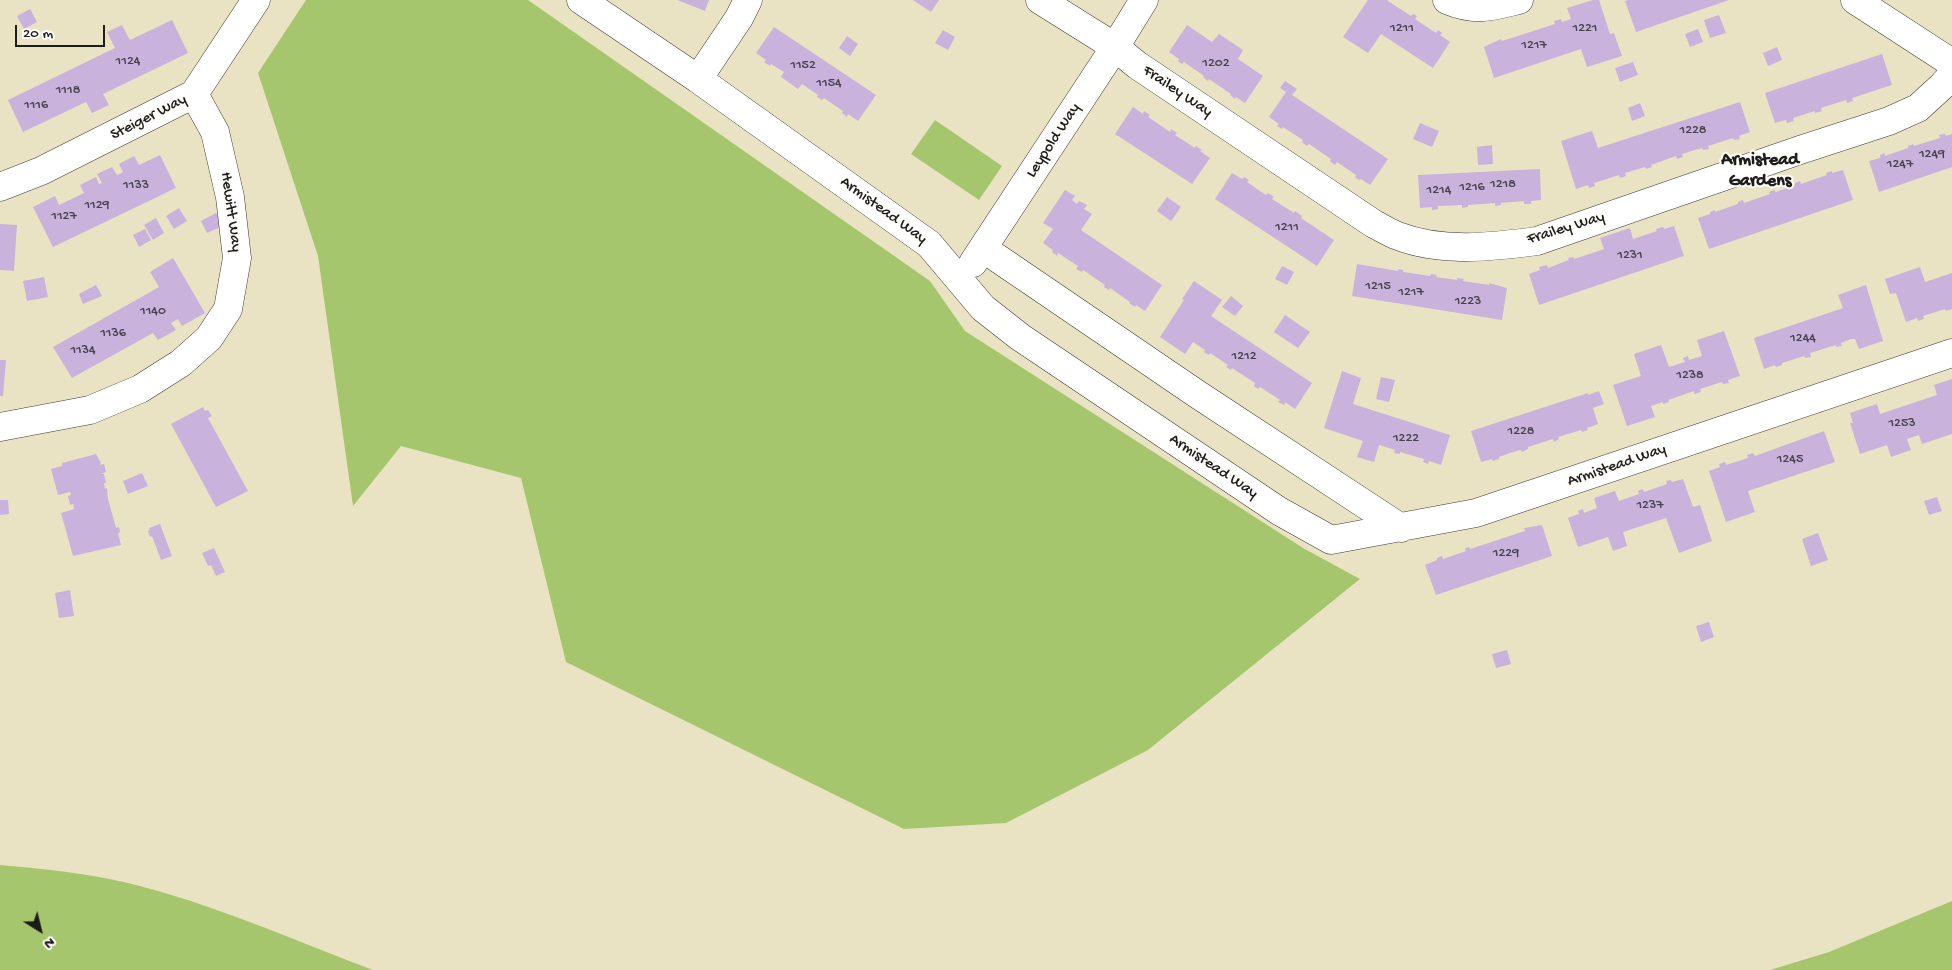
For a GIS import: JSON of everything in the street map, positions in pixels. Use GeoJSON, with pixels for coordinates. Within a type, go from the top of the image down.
{"type":"FeatureCollection","features":[{"type":"Feature","properties":{"kind":"street","name":"Steiger Way"},"geometry":{"type":"LineString","coordinates":[[0,187],[41,171],[194,94],[256,0]]}},
{"type":"Feature","properties":{"kind":"street","name":"Armistead Way"},"geometry":{"type":"LineString","coordinates":[[581,0],[698,79],[929,244],[983,308],[1020,337],[1279,511],[1331,540],[1476,513],[1952,353]]}},
{"type":"Feature","properties":{"kind":"street"},"geometry":{"type":"LineString","coordinates":[[698,79],[739,18],[748,0]]}},
{"type":"Feature","properties":{"kind":"street","name":"Frailey Way"},"geometry":{"type":"LineString","coordinates":[[1040,0],[1116,47],[1137,65],[1374,224],[1399,236],[1434,245],[1491,247],[1537,241],[1889,121],[1918,108],[1952,75]]}},
{"type":"Feature","properties":{"kind":"street","name":"Leypold Way"},"geometry":{"type":"LineString","coordinates":[[961,280],[984,249],[1116,47],[1144,0]]}},
{"type":"Feature","properties":{"kind":"street"},"geometry":{"type":"LineString","coordinates":[[1447,0],[1462,6],[1484,8],[1519,0]]}},
{"type":"Feature","properties":{"kind":"street"},"geometry":{"type":"LineString","coordinates":[[1855,0],[1952,64]]}},
{"type":"Feature","properties":{"kind":"street","name":"Hewitt Way"},"geometry":{"type":"LineString","coordinates":[[0,427],[90,410],[140,390],[181,363],[209,338],[228,309],[237,258],[230,197],[215,132],[194,94]]}},
{"type":"Feature","properties":{"kind":"street"},"geometry":{"type":"LineString","coordinates":[[984,249],[1198,394],[1401,528]]}},
{"type":"Feature","properties":{"kind":"green space"},"geometry":{"type":"Polygon","coordinates":[[[306,0],[528,0],[930,281],[965,331],[1303,548],[1360,579],[1148,750],[1006,823],[904,829],[566,662],[521,478],[401,446],[353,506],[318,256],[258,73],[306,0]]]}},
{"type":"Feature","properties":{"kind":"green space"},"geometry":{"type":"Polygon","coordinates":[[[935,120],[1002,166],[979,200],[911,154],[935,120]]]}},
{"type":"Feature","properties":{"kind":"green space"},"geometry":{"type":"Polygon","coordinates":[[[0,865],[96,877],[159,891],[221,911],[373,970],[0,970],[0,865]]]}},
{"type":"Feature","properties":{"kind":"green space"},"geometry":{"type":"Polygon","coordinates":[[[1952,901],[1952,970],[1770,970],[1829,952],[1952,901]]]}},
{"type":"Feature","properties":{"kind":"building"},"geometry":{"type":"Polygon","coordinates":[[[677,0],[709,0],[705,11],[677,0]]]}},
{"type":"Feature","properties":{"kind":"building"},"geometry":{"type":"Polygon","coordinates":[[[913,0],[939,0],[931,12],[913,0]]]}},
{"type":"Feature","properties":{"kind":"building"},"geometry":{"type":"Polygon","coordinates":[[[1368,0],[1388,0],[1411,16],[1413,14],[1417,16],[1415,19],[1436,33],[1438,30],[1442,33],[1440,35],[1450,42],[1433,68],[1381,34],[1368,53],[1343,37],[1368,0]]]}},
{"type":"Feature","properties":{"kind":"building"},"geometry":{"type":"Polygon","coordinates":[[[1599,0],[1610,34],[1614,33],[1622,56],[1587,67],[1581,49],[1494,78],[1484,47],[1501,39],[1502,41],[1555,24],[1554,21],[1561,19],[1562,22],[1571,19],[1567,8],[1599,0]]]}},
{"type":"Feature","properties":{"kind":"building"},"geometry":{"type":"Polygon","coordinates":[[[1729,0],[1636,32],[1625,1],[1729,0]]]}},
{"type":"Feature","properties":{"kind":"building"},"geometry":{"type":"Polygon","coordinates":[[[30,9],[37,22],[24,29],[17,16],[30,9]]]}},
{"type":"Feature","properties":{"kind":"building"},"geometry":{"type":"Polygon","coordinates":[[[1719,15],[1726,33],[1710,38],[1704,20],[1719,15]]]}},
{"type":"Feature","properties":{"kind":"building"},"geometry":{"type":"Polygon","coordinates":[[[172,20],[188,53],[103,94],[109,105],[92,113],[86,102],[23,132],[8,100],[115,48],[107,32],[122,25],[130,40],[172,20]]]}},
{"type":"Feature","properties":{"kind":"building"},"geometry":{"type":"Polygon","coordinates":[[[1187,25],[1212,42],[1219,34],[1243,50],[1238,59],[1263,76],[1245,103],[1236,97],[1235,99],[1231,94],[1209,79],[1208,81],[1184,62],[1182,64],[1178,61],[1179,59],[1169,52],[1187,25]]]}},
{"type":"Feature","properties":{"kind":"building"},"geometry":{"type":"Polygon","coordinates":[[[774,27],[876,95],[858,121],[848,114],[847,117],[842,113],[843,111],[824,98],[822,100],[817,97],[818,95],[802,84],[798,89],[781,77],[784,72],[764,62],[766,60],[756,53],[774,27]]]}},
{"type":"Feature","properties":{"kind":"building"},"geometry":{"type":"Polygon","coordinates":[[[1698,29],[1703,42],[1690,47],[1685,34],[1698,29]]]}},
{"type":"Feature","properties":{"kind":"building"},"geometry":{"type":"Polygon","coordinates":[[[943,30],[955,37],[948,50],[935,43],[943,30]]]}},
{"type":"Feature","properties":{"kind":"building"},"geometry":{"type":"Polygon","coordinates":[[[847,36],[858,44],[850,56],[839,48],[847,36]]]}},
{"type":"Feature","properties":{"kind":"building"},"geometry":{"type":"Polygon","coordinates":[[[1777,47],[1782,60],[1768,66],[1763,53],[1777,47]]]}},
{"type":"Feature","properties":{"kind":"building"},"geometry":{"type":"Polygon","coordinates":[[[1882,54],[1892,85],[1852,98],[1853,101],[1847,103],[1846,100],[1821,108],[1822,111],[1815,113],[1815,111],[1793,118],[1794,121],[1787,123],[1786,120],[1775,123],[1765,93],[1882,54]]]}},
{"type":"Feature","properties":{"kind":"building"},"geometry":{"type":"Polygon","coordinates":[[[1633,62],[1638,75],[1620,82],[1615,68],[1633,62]]]}},
{"type":"Feature","properties":{"kind":"building"},"geometry":{"type":"Polygon","coordinates":[[[1285,81],[1297,89],[1292,95],[1388,159],[1370,185],[1361,179],[1359,180],[1355,177],[1356,175],[1337,162],[1335,165],[1330,161],[1331,159],[1309,144],[1307,146],[1302,142],[1303,140],[1283,127],[1282,129],[1277,126],[1279,124],[1269,117],[1286,92],[1280,88],[1285,81]]]}},
{"type":"Feature","properties":{"kind":"building"},"geometry":{"type":"Polygon","coordinates":[[[1740,102],[1750,132],[1739,136],[1740,139],[1734,140],[1733,138],[1708,146],[1709,149],[1703,150],[1702,148],[1682,154],[1683,157],[1677,159],[1676,156],[1651,165],[1652,167],[1646,169],[1645,167],[1625,173],[1626,176],[1620,178],[1619,175],[1594,183],[1595,186],[1589,188],[1588,185],[1576,189],[1561,141],[1592,131],[1598,148],[1740,102]]]}},
{"type":"Feature","properties":{"kind":"building"},"geometry":{"type":"Polygon","coordinates":[[[1640,103],[1645,116],[1632,121],[1628,108],[1640,103]]]}},
{"type":"Feature","properties":{"kind":"building"},"geometry":{"type":"Polygon","coordinates":[[[1133,107],[1143,114],[1144,111],[1150,115],[1148,117],[1170,132],[1171,129],[1177,133],[1175,135],[1195,148],[1196,146],[1210,158],[1192,184],[1115,134],[1133,107]]]}},
{"type":"Feature","properties":{"kind":"building"},"geometry":{"type":"Polygon","coordinates":[[[1420,123],[1439,131],[1432,147],[1413,139],[1420,123]]]}},
{"type":"Feature","properties":{"kind":"building"},"geometry":{"type":"Polygon","coordinates":[[[1945,134],[1946,136],[1952,134],[1952,167],[1879,192],[1869,161],[1880,158],[1880,155],[1885,153],[1885,156],[1908,148],[1908,146],[1913,144],[1914,146],[1940,138],[1939,135],[1945,134]]]}},
{"type":"Feature","properties":{"kind":"building"},"geometry":{"type":"Polygon","coordinates":[[[1492,145],[1493,164],[1478,165],[1477,147],[1492,145]]]}},
{"type":"Feature","properties":{"kind":"building"},"geometry":{"type":"Polygon","coordinates":[[[160,155],[176,188],[53,247],[33,207],[55,196],[59,205],[84,193],[80,185],[96,177],[99,184],[102,183],[97,174],[112,167],[117,175],[123,172],[119,164],[134,156],[139,165],[160,155]]]}},
{"type":"Feature","properties":{"kind":"building"},"geometry":{"type":"Polygon","coordinates":[[[1540,169],[1541,200],[1531,201],[1531,204],[1524,204],[1524,201],[1501,203],[1501,205],[1495,206],[1495,203],[1468,205],[1468,207],[1462,208],[1462,205],[1438,206],[1438,209],[1432,210],[1432,207],[1420,208],[1418,175],[1540,169]]]}},
{"type":"Feature","properties":{"kind":"building"},"geometry":{"type":"Polygon","coordinates":[[[1843,170],[1853,200],[1709,249],[1698,218],[1715,210],[1715,212],[1738,204],[1738,202],[1743,200],[1744,203],[1770,194],[1769,192],[1774,190],[1776,192],[1795,185],[1795,183],[1800,181],[1801,184],[1827,175],[1826,173],[1832,171],[1832,173],[1843,170]]]}},
{"type":"Feature","properties":{"kind":"building"},"geometry":{"type":"Polygon","coordinates":[[[1232,173],[1242,179],[1244,177],[1249,180],[1247,182],[1266,195],[1268,193],[1274,197],[1272,199],[1294,213],[1295,211],[1302,216],[1301,218],[1334,240],[1317,266],[1215,199],[1232,173]]]}},
{"type":"Feature","properties":{"kind":"building"},"geometry":{"type":"Polygon","coordinates":[[[1065,190],[1075,196],[1072,200],[1077,204],[1079,201],[1087,205],[1084,209],[1092,214],[1081,230],[1162,285],[1145,311],[1136,305],[1135,307],[1110,288],[1109,290],[1104,287],[1105,285],[1083,270],[1082,272],[1076,269],[1078,266],[1058,253],[1057,256],[1052,252],[1053,250],[1043,243],[1053,229],[1043,223],[1065,190]]]}},
{"type":"Feature","properties":{"kind":"building"},"geometry":{"type":"Polygon","coordinates":[[[1167,197],[1181,207],[1171,221],[1157,211],[1167,197]]]}},
{"type":"Feature","properties":{"kind":"building"},"geometry":{"type":"Polygon","coordinates":[[[179,208],[187,221],[174,229],[166,216],[179,208]]]}},
{"type":"Feature","properties":{"kind":"building"},"geometry":{"type":"Polygon","coordinates":[[[216,213],[223,226],[207,233],[201,221],[216,213]]]}},
{"type":"Feature","properties":{"kind":"building"},"geometry":{"type":"Polygon","coordinates":[[[156,218],[164,233],[153,240],[144,225],[156,218]]]}},
{"type":"Feature","properties":{"kind":"building"},"geometry":{"type":"Polygon","coordinates":[[[0,224],[17,225],[14,271],[0,270],[0,224]]]}},
{"type":"Feature","properties":{"kind":"building"},"geometry":{"type":"Polygon","coordinates":[[[1674,226],[1684,256],[1539,305],[1529,274],[1540,270],[1539,267],[1547,265],[1548,268],[1569,260],[1568,258],[1573,257],[1574,259],[1604,249],[1600,238],[1630,228],[1633,239],[1657,231],[1656,229],[1674,226]]]}},
{"type":"Feature","properties":{"kind":"building"},"geometry":{"type":"Polygon","coordinates":[[[145,229],[151,240],[139,247],[133,235],[145,229]]]}},
{"type":"Feature","properties":{"kind":"building"},"geometry":{"type":"Polygon","coordinates":[[[173,258],[205,313],[182,326],[178,319],[171,323],[176,330],[158,340],[153,333],[72,378],[53,347],[159,287],[150,272],[173,258]]]}},
{"type":"Feature","properties":{"kind":"building"},"geometry":{"type":"Polygon","coordinates":[[[1357,264],[1398,271],[1398,269],[1403,270],[1403,272],[1430,276],[1431,274],[1437,275],[1436,277],[1457,280],[1457,278],[1464,279],[1463,281],[1489,285],[1489,283],[1507,288],[1502,320],[1352,296],[1357,264]]]}},
{"type":"Feature","properties":{"kind":"building"},"geometry":{"type":"Polygon","coordinates":[[[1282,266],[1294,272],[1287,285],[1275,279],[1282,266]]]}},
{"type":"Feature","properties":{"kind":"building"},"geometry":{"type":"Polygon","coordinates":[[[1920,267],[1925,282],[1952,273],[1952,309],[1946,311],[1945,309],[1923,316],[1924,319],[1918,321],[1917,318],[1906,322],[1896,293],[1890,294],[1885,279],[1920,267]]]}},
{"type":"Feature","properties":{"kind":"building"},"geometry":{"type":"Polygon","coordinates":[[[44,277],[48,297],[27,301],[23,281],[44,277]]]}},
{"type":"Feature","properties":{"kind":"building"},"geometry":{"type":"Polygon","coordinates":[[[1194,281],[1222,300],[1211,316],[1312,383],[1295,409],[1285,402],[1284,405],[1278,402],[1280,400],[1260,387],[1258,389],[1254,386],[1255,383],[1232,368],[1231,370],[1226,367],[1228,365],[1210,353],[1209,355],[1204,352],[1205,350],[1193,342],[1185,354],[1160,337],[1194,281]]]}},
{"type":"Feature","properties":{"kind":"building"},"geometry":{"type":"Polygon","coordinates":[[[96,285],[102,296],[83,304],[79,294],[96,285]]]}},
{"type":"Feature","properties":{"kind":"building"},"geometry":{"type":"Polygon","coordinates":[[[1866,285],[1883,341],[1859,349],[1855,339],[1851,339],[1841,343],[1842,346],[1836,347],[1836,345],[1810,353],[1811,357],[1805,358],[1804,356],[1782,363],[1782,365],[1776,367],[1775,365],[1764,369],[1754,338],[1843,308],[1838,295],[1866,285]]]}},
{"type":"Feature","properties":{"kind":"building"},"geometry":{"type":"Polygon","coordinates":[[[1231,296],[1243,306],[1235,316],[1222,307],[1231,296]]]}},
{"type":"Feature","properties":{"kind":"building"},"geometry":{"type":"Polygon","coordinates":[[[1285,315],[1310,332],[1298,348],[1274,332],[1285,315]]]}},
{"type":"Feature","properties":{"kind":"building"},"geometry":{"type":"Polygon","coordinates":[[[1724,331],[1740,376],[1728,380],[1729,383],[1723,384],[1722,382],[1700,389],[1701,392],[1694,394],[1694,391],[1668,400],[1669,402],[1651,406],[1655,417],[1627,426],[1613,385],[1641,376],[1634,354],[1661,345],[1669,367],[1685,362],[1683,358],[1688,356],[1689,360],[1702,356],[1697,340],[1724,331]]]}},
{"type":"Feature","properties":{"kind":"building"},"geometry":{"type":"Polygon","coordinates":[[[0,360],[6,360],[3,396],[0,396],[0,360]]]}},
{"type":"Feature","properties":{"kind":"building"},"geometry":{"type":"Polygon","coordinates":[[[1342,371],[1361,378],[1353,404],[1450,435],[1441,465],[1429,461],[1428,464],[1423,462],[1424,459],[1400,452],[1400,454],[1394,453],[1395,450],[1379,445],[1374,462],[1357,457],[1363,441],[1324,428],[1342,371]]]}},
{"type":"Feature","properties":{"kind":"building"},"geometry":{"type":"Polygon","coordinates":[[[1381,377],[1395,380],[1389,402],[1376,399],[1381,377]]]}},
{"type":"Feature","properties":{"kind":"building"},"geometry":{"type":"Polygon","coordinates":[[[1952,379],[1952,434],[1922,444],[1919,435],[1907,439],[1911,450],[1891,457],[1887,445],[1860,454],[1850,423],[1853,423],[1850,413],[1877,404],[1880,414],[1937,395],[1934,385],[1952,379]]]}},
{"type":"Feature","properties":{"kind":"building"},"geometry":{"type":"Polygon","coordinates":[[[1599,391],[1604,404],[1593,408],[1598,424],[1582,432],[1581,430],[1558,437],[1559,439],[1554,442],[1553,439],[1528,447],[1528,449],[1522,452],[1521,450],[1499,457],[1499,459],[1493,461],[1492,459],[1481,462],[1471,431],[1599,391]]]}},
{"type":"Feature","properties":{"kind":"building"},"geometry":{"type":"Polygon","coordinates":[[[203,407],[212,416],[208,418],[248,491],[216,507],[171,424],[203,407]]]}},
{"type":"Feature","properties":{"kind":"building"},"geometry":{"type":"Polygon","coordinates":[[[1824,431],[1835,462],[1748,491],[1755,512],[1726,522],[1709,471],[1720,467],[1719,464],[1725,462],[1726,465],[1748,458],[1747,455],[1753,453],[1755,456],[1824,431]]]}},
{"type":"Feature","properties":{"kind":"building"},"geometry":{"type":"Polygon","coordinates":[[[96,454],[101,463],[99,465],[104,464],[106,472],[101,474],[104,474],[105,489],[107,488],[116,528],[119,527],[120,532],[118,533],[121,545],[73,556],[61,513],[74,509],[73,504],[70,505],[68,496],[71,495],[70,492],[58,495],[51,469],[62,466],[62,463],[96,454]]]}},
{"type":"Feature","properties":{"kind":"building"},"geometry":{"type":"Polygon","coordinates":[[[142,473],[148,486],[128,494],[123,481],[142,473]]]}},
{"type":"Feature","properties":{"kind":"building"},"geometry":{"type":"Polygon","coordinates":[[[1683,479],[1693,507],[1700,505],[1712,541],[1679,553],[1666,518],[1623,532],[1627,546],[1613,551],[1608,537],[1578,547],[1568,518],[1579,514],[1578,511],[1583,509],[1584,513],[1597,508],[1594,498],[1615,491],[1619,501],[1639,494],[1638,491],[1643,489],[1644,492],[1667,484],[1666,481],[1671,480],[1672,482],[1683,479]]]}},
{"type":"Feature","properties":{"kind":"building"},"geometry":{"type":"Polygon","coordinates":[[[1937,497],[1942,511],[1929,515],[1924,501],[1937,497]]]}},
{"type":"Feature","properties":{"kind":"building"},"geometry":{"type":"Polygon","coordinates":[[[0,500],[8,500],[9,514],[0,515],[0,500]]]}},
{"type":"Feature","properties":{"kind":"building"},"geometry":{"type":"Polygon","coordinates":[[[160,524],[172,556],[161,560],[152,536],[150,537],[148,531],[150,530],[149,528],[160,524]]]}},
{"type":"Feature","properties":{"kind":"building"},"geometry":{"type":"Polygon","coordinates":[[[1542,525],[1552,556],[1436,595],[1425,565],[1442,556],[1443,559],[1466,551],[1465,548],[1469,547],[1470,549],[1525,531],[1524,528],[1542,525]]]}},
{"type":"Feature","properties":{"kind":"building"},"geometry":{"type":"Polygon","coordinates":[[[1818,533],[1828,560],[1811,566],[1802,539],[1818,533]]]}},
{"type":"Feature","properties":{"kind":"building"},"geometry":{"type":"Polygon","coordinates":[[[214,548],[225,572],[216,576],[211,565],[208,566],[202,553],[214,548]]]}},
{"type":"Feature","properties":{"kind":"building"},"geometry":{"type":"Polygon","coordinates":[[[70,590],[74,616],[59,618],[55,593],[70,590]]]}},
{"type":"Feature","properties":{"kind":"building"},"geometry":{"type":"Polygon","coordinates":[[[1709,622],[1714,637],[1701,642],[1696,626],[1709,622]]]}},
{"type":"Feature","properties":{"kind":"building"},"geometry":{"type":"Polygon","coordinates":[[[1507,650],[1511,664],[1496,668],[1492,654],[1507,650]]]}},
{"type":"Feature","properties":{"kind":"district","name":"Armistead Gardens"},"geometry":{"type":"Point","coordinates":[1760,171]}}]}
